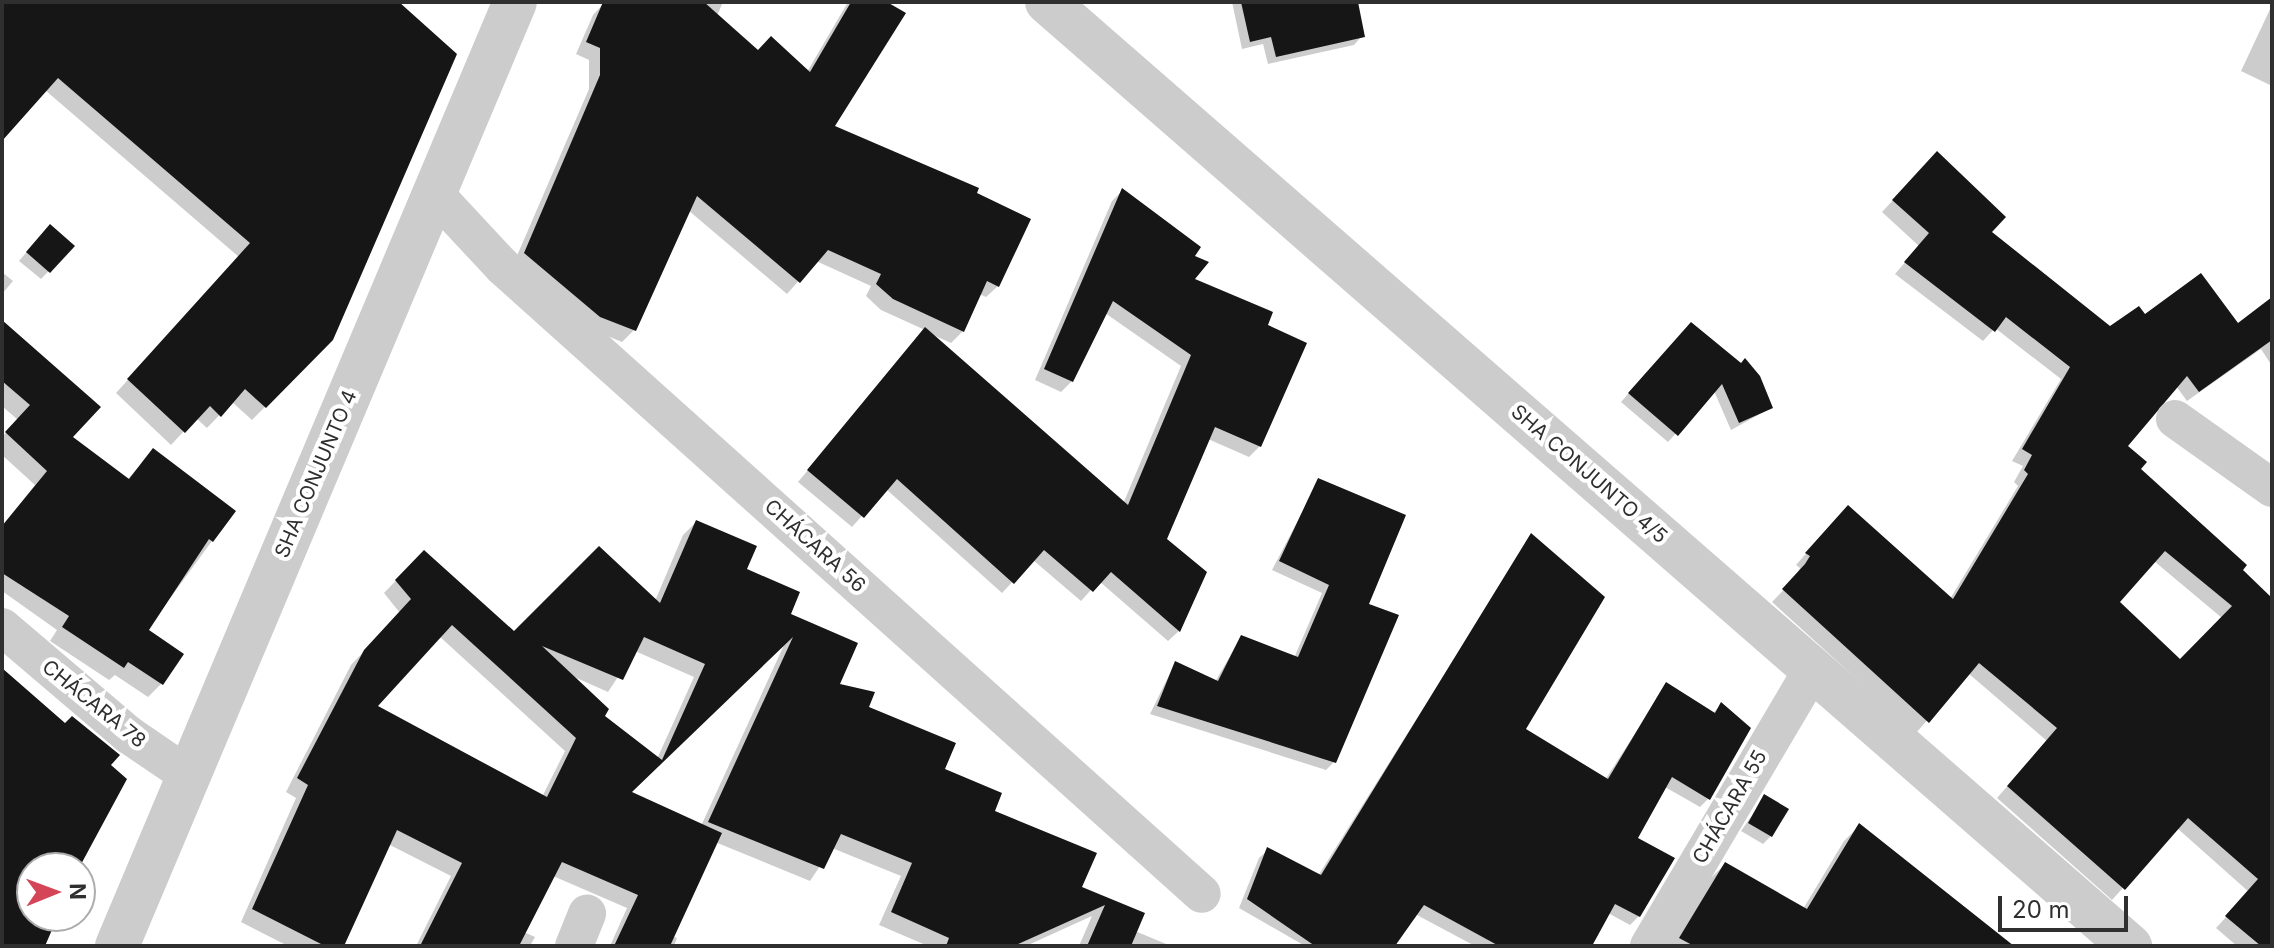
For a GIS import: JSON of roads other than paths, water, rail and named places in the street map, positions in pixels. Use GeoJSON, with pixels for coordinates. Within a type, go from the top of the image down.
{"type":"FeatureCollection","features":[{"type":"Feature","properties":{"kind":"street","name":"SHA CONJUNTO 4"},"geometry":{"type":"LineString","coordinates":[[117,946],[515,2]]}},
{"type":"Feature","properties":{"kind":"street","name":"SHA CONJUNTO 4/5"},"geometry":{"type":"LineString","coordinates":[[1047,2],[2130,946]]}},
{"type":"Feature","properties":{"kind":"street","name":"CHÁCARA 56"},"geometry":{"type":"LineString","coordinates":[[434,193],[502,266],[1202,894]]}},
{"type":"Feature","properties":{"kind":"street"},"geometry":{"type":"LineString","coordinates":[[2175,419],[2272,488]]}},
{"type":"Feature","properties":{"kind":"street","name":"CHÁCARA 78"},"geometry":{"type":"LineString","coordinates":[[2,627],[129,735],[189,776]]}},
{"type":"Feature","properties":{"kind":"street","name":"CHÁCARA 55"},"geometry":{"type":"LineString","coordinates":[[1649,946],[1813,669]]}}]}
